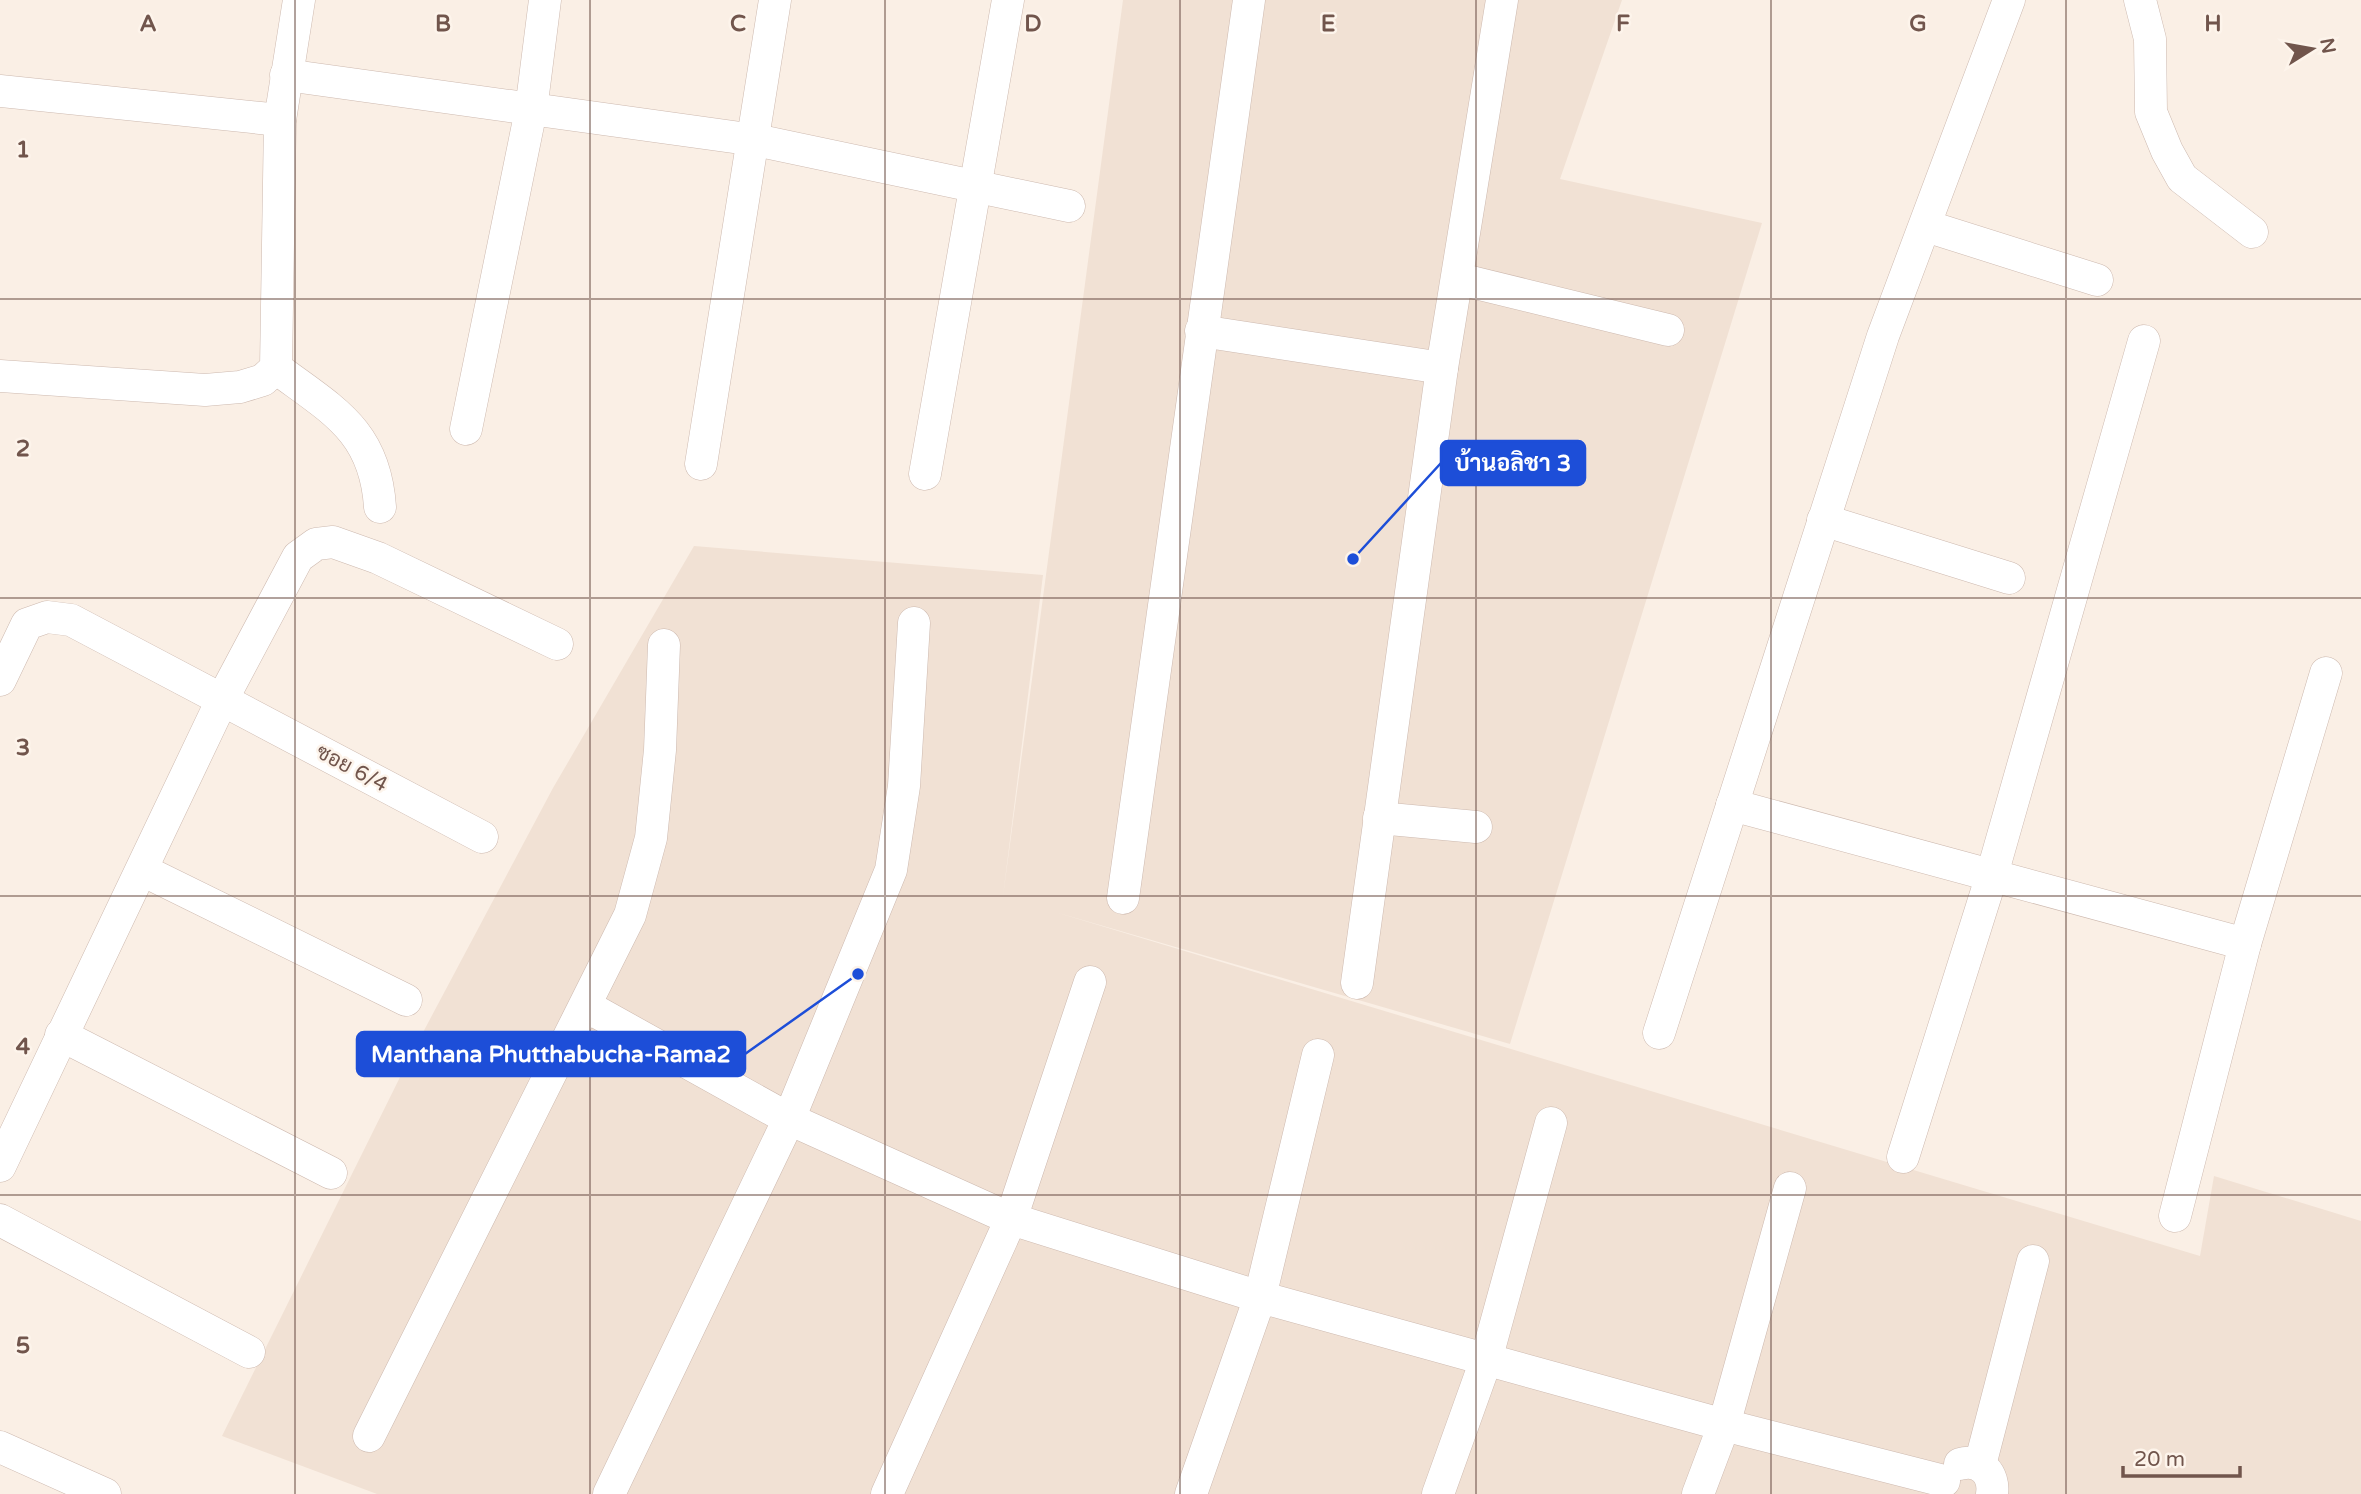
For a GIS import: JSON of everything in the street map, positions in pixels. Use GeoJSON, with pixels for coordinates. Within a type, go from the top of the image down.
{"type":"FeatureCollection","features":[{"type":"Feature","properties":{"kind":"street"},"geometry":{"type":"LineString","coordinates":[[0,376],[205,390],[240,387],[263,380],[276,368],[281,120],[299,0]]}},
{"type":"Feature","properties":{"kind":"street"},"geometry":{"type":"LineString","coordinates":[[466,429],[531,110],[545,0]]}},
{"type":"Feature","properties":{"kind":"street"},"geometry":{"type":"LineString","coordinates":[[701,464],[755,140],[775,0]]}},
{"type":"Feature","properties":{"kind":"street"},"geometry":{"type":"LineString","coordinates":[[925,474],[1008,0]]}},
{"type":"Feature","properties":{"kind":"street"},"geometry":{"type":"LineString","coordinates":[[1123,898],[1249,0]]}},
{"type":"Feature","properties":{"kind":"street"},"geometry":{"type":"LineString","coordinates":[[1357,983],[1442,368],[1459,279],[1502,0]]}},
{"type":"Feature","properties":{"kind":"street"},"geometry":{"type":"LineString","coordinates":[[1659,1033],[1883,336],[2009,0]]}},
{"type":"Feature","properties":{"kind":"street"},"geometry":{"type":"LineString","coordinates":[[2140,0],[2150,39],[2151,112],[2167,151],[2182,178],[2252,232]]}},
{"type":"Feature","properties":{"kind":"street"},"geometry":{"type":"LineString","coordinates":[[286,75],[755,140],[1069,206]]}},
{"type":"Feature","properties":{"kind":"street"},"geometry":{"type":"LineString","coordinates":[[0,91],[281,120]]}},
{"type":"Feature","properties":{"kind":"street"},"geometry":{"type":"LineString","coordinates":[[1926,226],[2097,280]]}},
{"type":"Feature","properties":{"kind":"street"},"geometry":{"type":"LineString","coordinates":[[1459,279],[1668,330]]}},
{"type":"Feature","properties":{"kind":"street"},"geometry":{"type":"LineString","coordinates":[[1201,331],[1442,368]]}},
{"type":"Feature","properties":{"kind":"street"},"geometry":{"type":"LineString","coordinates":[[1903,1157],[1991,878],[2144,341]]}},
{"type":"Feature","properties":{"kind":"street"},"geometry":{"type":"LineString","coordinates":[[276,368],[346,421],[368,450],[378,478],[380,507]]}},
{"type":"Feature","properties":{"kind":"street"},"geometry":{"type":"LineString","coordinates":[[1823,520],[2009,578]]}},
{"type":"Feature","properties":{"kind":"street"},"geometry":{"type":"LineString","coordinates":[[0,1166],[223,698],[298,557],[316,544],[333,542],[377,558],[557,644]]}},
{"type":"Feature","properties":{"kind":"street","name":"ซอย 6/4"},"geometry":{"type":"LineString","coordinates":[[4,661],[27,624],[47,617],[71,620],[482,837]]}},
{"type":"Feature","properties":{"kind":"street"},"geometry":{"type":"LineString","coordinates":[[609,1494],[789,1119],[891,870],[904,786],[914,622]]}},
{"type":"Feature","properties":{"kind":"street"},"geometry":{"type":"LineString","coordinates":[[369,1436],[630,915],[651,838],[660,750],[664,645]]}},
{"type":"Feature","properties":{"kind":"street"},"geometry":{"type":"LineString","coordinates":[[2175,1216],[2245,944],[2326,673]]}},
{"type":"Feature","properties":{"kind":"street"},"geometry":{"type":"LineString","coordinates":[[1732,805],[1991,878],[2245,944]]}},
{"type":"Feature","properties":{"kind":"street"},"geometry":{"type":"LineString","coordinates":[[1379,818],[1476,827]]}},
{"type":"Feature","properties":{"kind":"street"},"geometry":{"type":"LineString","coordinates":[[142,870],[406,1000]]}},
{"type":"Feature","properties":{"kind":"street"},"geometry":{"type":"LineString","coordinates":[[887,1494],[1011,1219],[1090,982]]}},
{"type":"Feature","properties":{"kind":"street"},"geometry":{"type":"LineString","coordinates":[[586,1006],[789,1119],[1011,1219],[1260,1297],[1944,1488],[1951,1468],[1958,1464],[1980,1465],[1991,1477],[1992,1494]]}},
{"type":"Feature","properties":{"kind":"street"},"geometry":{"type":"LineString","coordinates":[[61,1035],[331,1173]]}},
{"type":"Feature","properties":{"kind":"street"},"geometry":{"type":"LineString","coordinates":[[1191,1494],[1260,1297],[1318,1055]]}},
{"type":"Feature","properties":{"kind":"street"},"geometry":{"type":"LineString","coordinates":[[1438,1494],[1486,1360],[1551,1123]]}},
{"type":"Feature","properties":{"kind":"street"},"geometry":{"type":"LineString","coordinates":[[1698,1494],[1724,1425],[1790,1188]]}},
{"type":"Feature","properties":{"kind":"street"},"geometry":{"type":"LineString","coordinates":[[0,1220],[249,1352]]}},
{"type":"Feature","properties":{"kind":"street"},"geometry":{"type":"LineString","coordinates":[[1980,1465],[2033,1261]]}},
{"type":"Feature","properties":{"kind":"street"},"geometry":{"type":"LineString","coordinates":[[0,1447],[105,1494]]}},
{"type":"Feature","properties":{"kind":"shaded area"},"geometry":{"type":"Polygon","coordinates":[[[1123,0],[1622,0],[1560,179],[1762,223],[1510,1044],[1055,912],[2200,1256],[2214,1176],[2361,1221],[2361,1494],[377,1494],[222,1436],[412,1053],[553,788],[694,546],[1043,575],[1003,896],[1123,0]]]}},
{"type":"Feature","properties":{"kind":"place","name":"บ้านอลิชา 3"},"geometry":{"type":"Point","coordinates":[1353,559]}},
{"type":"Feature","properties":{"kind":"place","name":"Manthana Phutthabucha-Rama2"},"geometry":{"type":"Point","coordinates":[858,974]}}]}
